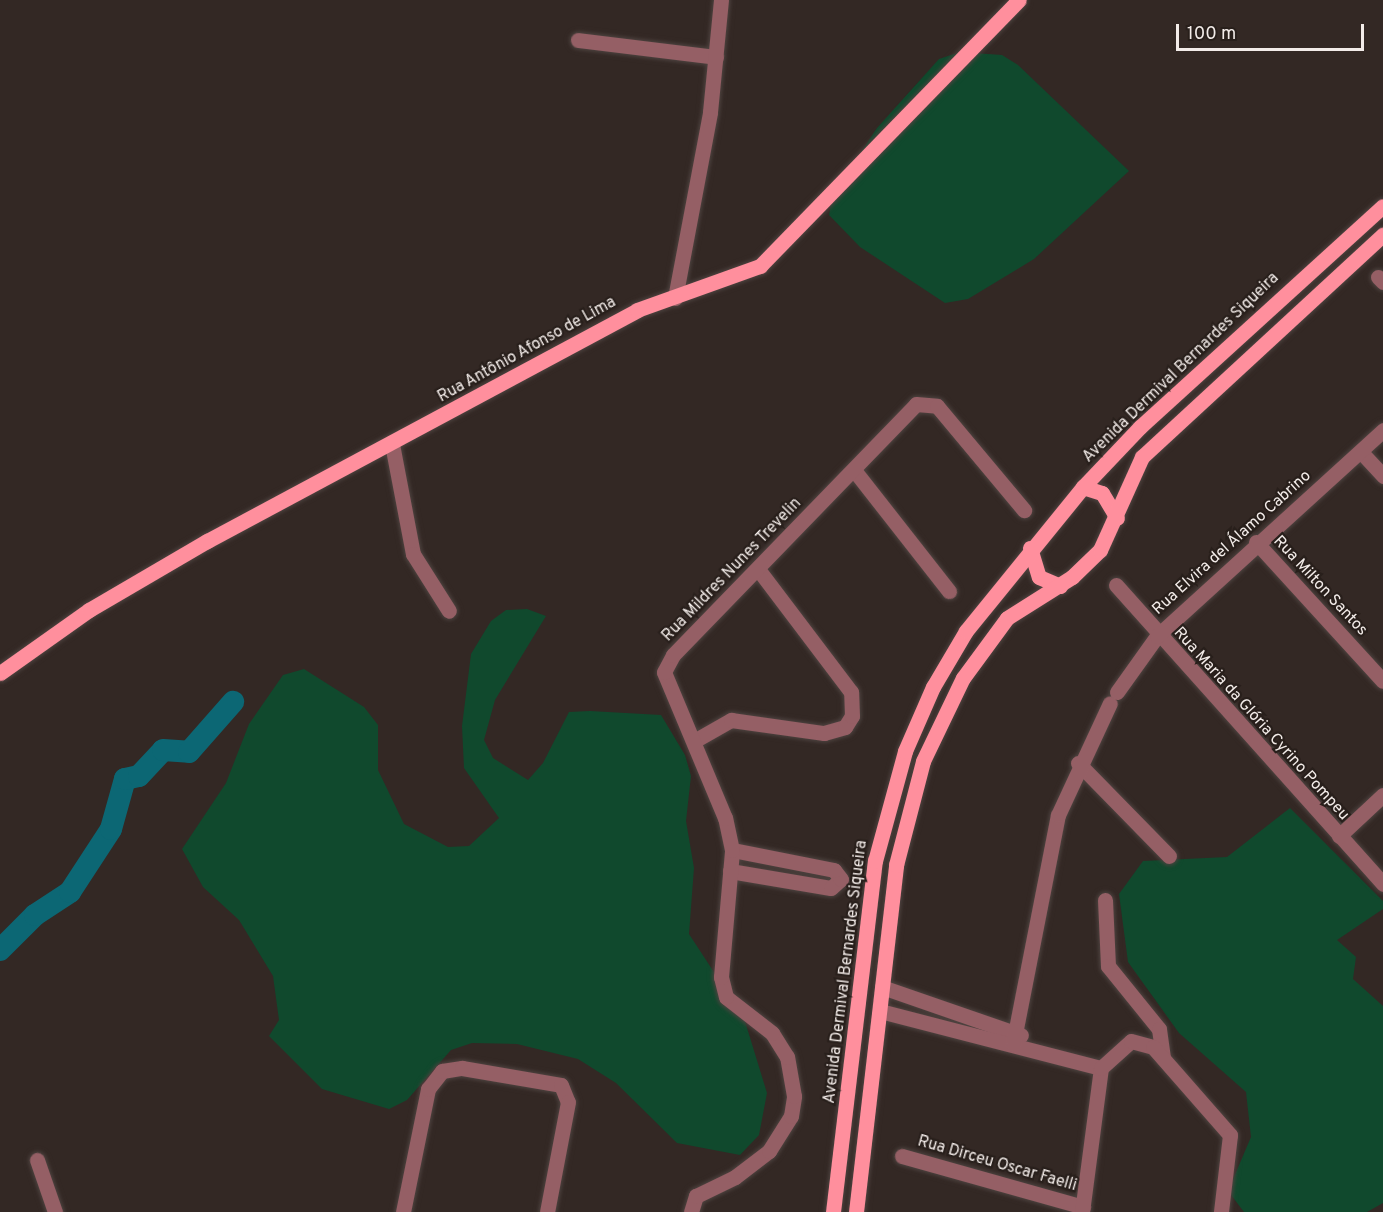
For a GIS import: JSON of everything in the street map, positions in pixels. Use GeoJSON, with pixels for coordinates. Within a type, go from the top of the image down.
{"type":"FeatureCollection","features":[{"type":"Feature","properties":{"kind":"main road","name":"Rua Antônio Afonso de Lima"},"geometry":{"type":"LineString","coordinates":[[0,673],[99,604],[638,310],[759,266],[1019,0]]}},
{"type":"Feature","properties":{"kind":"main road","name":"Avenida Dermival Bernardes Siqueira"},"geometry":{"type":"LineString","coordinates":[[833,1212],[875,861],[888,804],[933,687],[966,630],[1030,548],[1083,487],[1148,420],[1383,206]]}},
{"type":"Feature","properties":{"kind":"main road"},"geometry":{"type":"LineString","coordinates":[[856,1212],[896,865],[923,761],[978,653],[1007,618],[1060,586],[1100,550],[1117,518],[1142,457],[1383,235]]}},
{"type":"Feature","properties":{"kind":"main road"},"geometry":{"type":"LineString","coordinates":[[1083,487],[1102,493],[1117,518]]}},
{"type":"Feature","properties":{"kind":"main road"},"geometry":{"type":"LineString","coordinates":[[1030,548],[1039,578],[1060,586]]}},
{"type":"Feature","properties":{"kind":"street"},"geometry":{"type":"LineString","coordinates":[[675,298],[716,57],[721,0]]}},
{"type":"Feature","properties":{"kind":"street"},"geometry":{"type":"LineString","coordinates":[[578,40],[716,57]]}},
{"type":"Feature","properties":{"kind":"street","name":"Rua Mildres Nunes Trevelin"},"geometry":{"type":"LineString","coordinates":[[691,1212],[696,1196],[735,1177],[769,1152],[791,1116],[794,1096],[788,1057],[752,1013],[726,997],[721,977],[732,850],[694,741],[664,672],[672,655],[916,404],[937,406],[1024,510]]}},
{"type":"Feature","properties":{"kind":"street","name":"Rua Elvira del Álamo Cabrino"},"geometry":{"type":"LineString","coordinates":[[1014,1037],[1058,815],[1078,763],[1114,698],[1156,636],[1256,542],[1383,430]]}},
{"type":"Feature","properties":{"kind":"street"},"geometry":{"type":"LineString","coordinates":[[392,444],[413,554],[449,612]]}},
{"type":"Feature","properties":{"kind":"street"},"geometry":{"type":"LineString","coordinates":[[1360,452],[1383,476]]}},
{"type":"Feature","properties":{"kind":"street"},"geometry":{"type":"LineString","coordinates":[[854,470],[949,591]]}},
{"type":"Feature","properties":{"kind":"street","name":"Rua Milton Santos"},"geometry":{"type":"LineString","coordinates":[[1256,542],[1383,681]]}},
{"type":"Feature","properties":{"kind":"street"},"geometry":{"type":"LineString","coordinates":[[694,741],[731,720],[824,733],[844,727],[852,716],[850,692],[758,569]]}},
{"type":"Feature","properties":{"kind":"street","name":"Rua Maria da Glória Cyrino Pompeu"},"geometry":{"type":"LineString","coordinates":[[1116,585],[1156,636],[1383,885]]}},
{"type":"Feature","properties":{"kind":"street"},"geometry":{"type":"LineString","coordinates":[[1078,763],[1169,856]]}},
{"type":"Feature","properties":{"kind":"street"},"geometry":{"type":"LineString","coordinates":[[1339,836],[1383,795]]}},
{"type":"Feature","properties":{"kind":"street"},"geometry":{"type":"LineString","coordinates":[[730,871],[831,888],[841,879],[834,870],[732,850]]}},
{"type":"Feature","properties":{"kind":"street"},"geometry":{"type":"LineString","coordinates":[[1105,900],[1108,966],[1160,1029],[1163,1058]]}},
{"type":"Feature","properties":{"kind":"street"},"geometry":{"type":"LineString","coordinates":[[882,987],[1040,1048],[1101,1068]]}},
{"type":"Feature","properties":{"kind":"street"},"geometry":{"type":"LineString","coordinates":[[880,1011],[1014,1037]]}},
{"type":"Feature","properties":{"kind":"street"},"geometry":{"type":"LineString","coordinates":[[1083,1209],[1101,1068],[1121,1045],[1144,1042],[1163,1058],[1230,1135],[1221,1212]]}},
{"type":"Feature","properties":{"kind":"street"},"geometry":{"type":"LineString","coordinates":[[403,1212],[428,1089],[442,1071],[462,1068],[561,1085],[568,1102],[547,1212]]}},
{"type":"Feature","properties":{"kind":"street","name":"Rua Dirceu Oscar Faelli"},"geometry":{"type":"LineString","coordinates":[[902,1155],[1083,1209]]}},
{"type":"Feature","properties":{"kind":"street"},"geometry":{"type":"LineString","coordinates":[[37,1160],[55,1212]]}},
{"type":"Feature","properties":{"kind":"green space"},"geometry":{"type":"Polygon","coordinates":[[[960,52],[1002,55],[1018,65],[1129,171],[1034,259],[968,299],[945,303],[860,247],[829,215],[833,194],[877,128],[939,59],[960,52]]]}},
{"type":"Feature","properties":{"kind":"green space"},"geometry":{"type":"Polygon","coordinates":[[[527,609],[546,616],[495,700],[484,740],[493,758],[528,780],[543,763],[569,712],[590,711],[661,715],[685,755],[691,776],[686,821],[694,868],[689,934],[744,1018],[767,1093],[759,1135],[740,1155],[677,1143],[616,1083],[578,1059],[517,1044],[472,1043],[451,1050],[407,1100],[389,1109],[322,1089],[269,1036],[279,1020],[273,976],[239,920],[203,887],[182,849],[226,783],[249,724],[283,675],[304,669],[364,707],[378,725],[378,770],[404,824],[448,847],[469,846],[499,818],[464,768],[462,726],[471,654],[491,621],[506,610],[527,609]]]}},
{"type":"Feature","properties":{"kind":"green space"},"geometry":{"type":"Polygon","coordinates":[[[1290,808],[1383,901],[1383,909],[1337,940],[1356,957],[1353,979],[1383,1006],[1383,1203],[1367,1212],[1244,1212],[1228,1191],[1251,1137],[1246,1092],[1179,1033],[1128,962],[1119,894],[1143,861],[1227,857],[1290,808]]]}},
{"type":"Feature","properties":{"kind":"waterway"},"geometry":{"type":"LineString","coordinates":[[0,950],[35,915],[70,892],[111,829],[125,779],[139,776],[163,750],[189,752],[233,702]]}}]}
